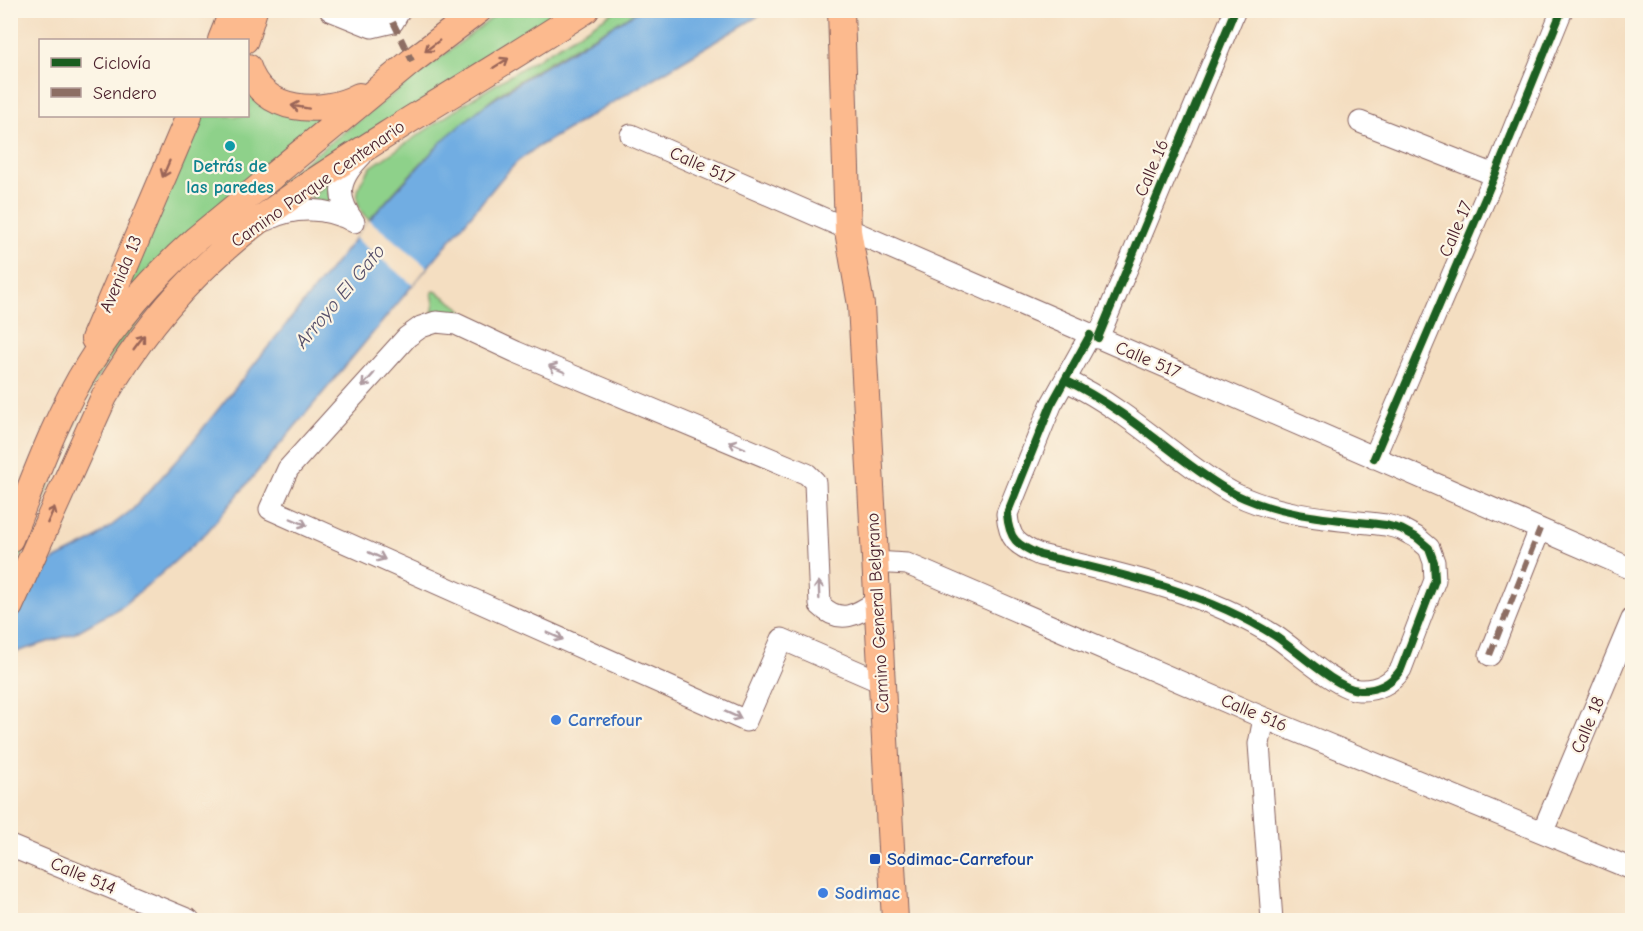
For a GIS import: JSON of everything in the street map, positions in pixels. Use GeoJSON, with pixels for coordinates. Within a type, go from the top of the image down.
{"type":"FeatureCollection","features":[{"type":"Feature","properties":{"kind":"main road"},"geometry":{"type":"LineString","coordinates":[[221,39],[233,10]]}},
{"type":"Feature","properties":{"kind":"main road"},"geometry":{"type":"LineString","coordinates":[[245,39],[254,10]]}},
{"type":"Feature","properties":{"kind":"main road","name":"Camino Parque Centenario"},"geometry":{"type":"LineString","coordinates":[[10,539],[17,504],[93,357],[134,302],[160,273],[196,239],[393,76],[479,10]]}},
{"type":"Feature","properties":{"kind":"main road","name":"Camino Parque Centenario"},"geometry":{"type":"LineString","coordinates":[[10,606],[104,397],[122,365],[167,307],[198,273],[238,237],[353,156],[586,10]]}},
{"type":"Feature","properties":{"kind":"main road","name":"Camino General Belgrano"},"geometry":{"type":"LineString","coordinates":[[841,10],[857,234],[895,921]]}},
{"type":"Feature","properties":{"kind":"main road","name":"Camino General Belgrano"},"geometry":{"type":"LineString","coordinates":[[857,234],[858,10]]}},
{"type":"Feature","properties":{"kind":"main road"},"geometry":{"type":"LineString","coordinates":[[249,69],[255,84],[272,98],[289,105],[312,109],[328,108],[340,104],[393,76]]}},
{"type":"Feature","properties":{"kind":"main road","name":"Avenida 13"},"geometry":{"type":"LineString","coordinates":[[54,432],[189,117]]}},
{"type":"Feature","properties":{"kind":"street"},"geometry":{"type":"LineString","coordinates":[[330,10],[372,27],[397,16]]}},
{"type":"Feature","properties":{"kind":"street","name":"Calle 16"},"geometry":{"type":"LineString","coordinates":[[1065,380],[1087,390],[1117,410],[1210,479],[1234,494],[1283,512],[1386,525],[1401,529],[1429,548],[1434,562],[1435,580],[1401,669],[1396,676],[1386,685],[1374,689],[1358,690],[1336,680],[1275,636],[1214,605],[1141,579],[1040,555],[1014,540],[1008,529],[1007,514],[1052,405],[1065,380],[1094,336],[1234,10]]}},
{"type":"Feature","properties":{"kind":"street","name":"Calle 17"},"geometry":{"type":"LineString","coordinates":[[1374,458],[1496,175],[1562,10]]}},
{"type":"Feature","properties":{"kind":"street"},"geometry":{"type":"LineString","coordinates":[[1360,122],[1496,175]]}},
{"type":"Feature","properties":{"kind":"street","name":"Calle 517"},"geometry":{"type":"LineString","coordinates":[[631,135],[1632,569]]}},
{"type":"Feature","properties":{"kind":"street"},"geometry":{"type":"LineString","coordinates":[[238,237],[270,218],[297,211],[324,210],[354,222],[341,202],[342,185],[354,163],[380,139]]}},
{"type":"Feature","properties":{"kind":"street"},"geometry":{"type":"LineString","coordinates":[[877,601],[858,614],[842,616],[827,612],[820,605],[815,482],[807,474],[516,352],[456,324],[436,322],[421,327],[407,337],[288,469],[270,509],[746,721],[782,639],[881,682]]}},
{"type":"Feature","properties":{"kind":"street"},"geometry":{"type":"LineString","coordinates":[[1490,655],[1540,529]]}},
{"type":"Feature","properties":{"kind":"street","name":"Calle 516"},"geometry":{"type":"LineString","coordinates":[[875,562],[907,564],[1264,718],[1632,868]]}},
{"type":"Feature","properties":{"kind":"street","name":"Calle 18"},"geometry":{"type":"LineString","coordinates":[[1544,831],[1632,619]]}},
{"type":"Feature","properties":{"kind":"street"},"geometry":{"type":"LineString","coordinates":[[1264,718],[1259,744],[1272,921]]}},
{"type":"Feature","properties":{"kind":"street","name":"Calle 514"},"geometry":{"type":"LineString","coordinates":[[10,846],[189,921]]}},
{"type":"Feature","properties":{"kind":"green space"},"geometry":{"type":"Polygon","coordinates":[[[501,11],[565,11],[151,307],[132,329],[91,388],[66,443],[14,572],[11,573],[80,398],[102,360],[163,281],[265,193],[501,11]]]}},
{"type":"Feature","properties":{"kind":"green space"},"geometry":{"type":"Polygon","coordinates":[[[615,11],[638,11],[516,82],[497,96],[435,149],[369,220],[363,214],[358,201],[359,187],[371,167],[475,97],[615,11]]]}},
{"type":"Feature","properties":{"kind":"green space"},"geometry":{"type":"Polygon","coordinates":[[[249,87],[327,117],[116,312],[199,117],[249,117],[249,87]]]}},
{"type":"Feature","properties":{"kind":"green space"},"geometry":{"type":"Polygon","coordinates":[[[339,172],[338,205],[310,199],[339,172]]]}},
{"type":"Feature","properties":{"kind":"green space"},"geometry":{"type":"Polygon","coordinates":[[[434,291],[459,307],[466,318],[432,314],[434,303],[432,293],[434,291]]]}},
{"type":"Feature","properties":{"kind":"water","name":"Arroyo El Gato"},"geometry":{"type":"Polygon","coordinates":[[[638,11],[767,11],[536,148],[517,162],[207,532],[121,607],[73,634],[10,654],[10,582],[90,542],[132,510],[184,452],[373,216],[445,138],[481,108],[527,77],[638,11]]]}},
{"type":"Feature","properties":{"kind":"pier"},"geometry":{"type":"Polygon","coordinates":[[[369,220],[427,267],[413,285],[355,238],[369,220]]]}},
{"type":"Feature","properties":{"kind":"marked path"},"geometry":{"type":"LineString","coordinates":[[393,22],[412,61]]}},
{"type":"Feature","properties":{"kind":"marked path"},"geometry":{"type":"LineString","coordinates":[[1490,655],[1540,529]]}},
{"type":"Feature","properties":{"kind":"cycle path"},"geometry":{"type":"LineString","coordinates":[[1098,338],[1235,10]]}},
{"type":"Feature","properties":{"kind":"cycle path"},"geometry":{"type":"LineString","coordinates":[[1374,458],[1495,175],[1562,10]]}},
{"type":"Feature","properties":{"kind":"cycle path"},"geometry":{"type":"LineString","coordinates":[[1065,380],[1110,405],[1220,486],[1235,494],[1271,508],[1401,529],[1416,537],[1429,548],[1434,562],[1435,580],[1401,669],[1397,674],[1389,682],[1378,687],[1366,690],[1350,688],[1328,676],[1275,636],[1220,607],[1131,577],[1040,555],[1025,548],[1012,536],[1007,514],[1051,405],[1090,335]]}},
{"type":"Feature","properties":{"kind":"place","name":"Detrás de las paredes"},"geometry":{"type":"Point","coordinates":[230,146]}},
{"type":"Feature","properties":{"kind":"place","name":"Carrefour"},"geometry":{"type":"Point","coordinates":[556,720]}},
{"type":"Feature","properties":{"kind":"place","name":"Sodimac-Carrefour"},"geometry":{"type":"Point","coordinates":[875,859]}},
{"type":"Feature","properties":{"kind":"place","name":"Sodimac"},"geometry":{"type":"Point","coordinates":[823,893]}}]}
